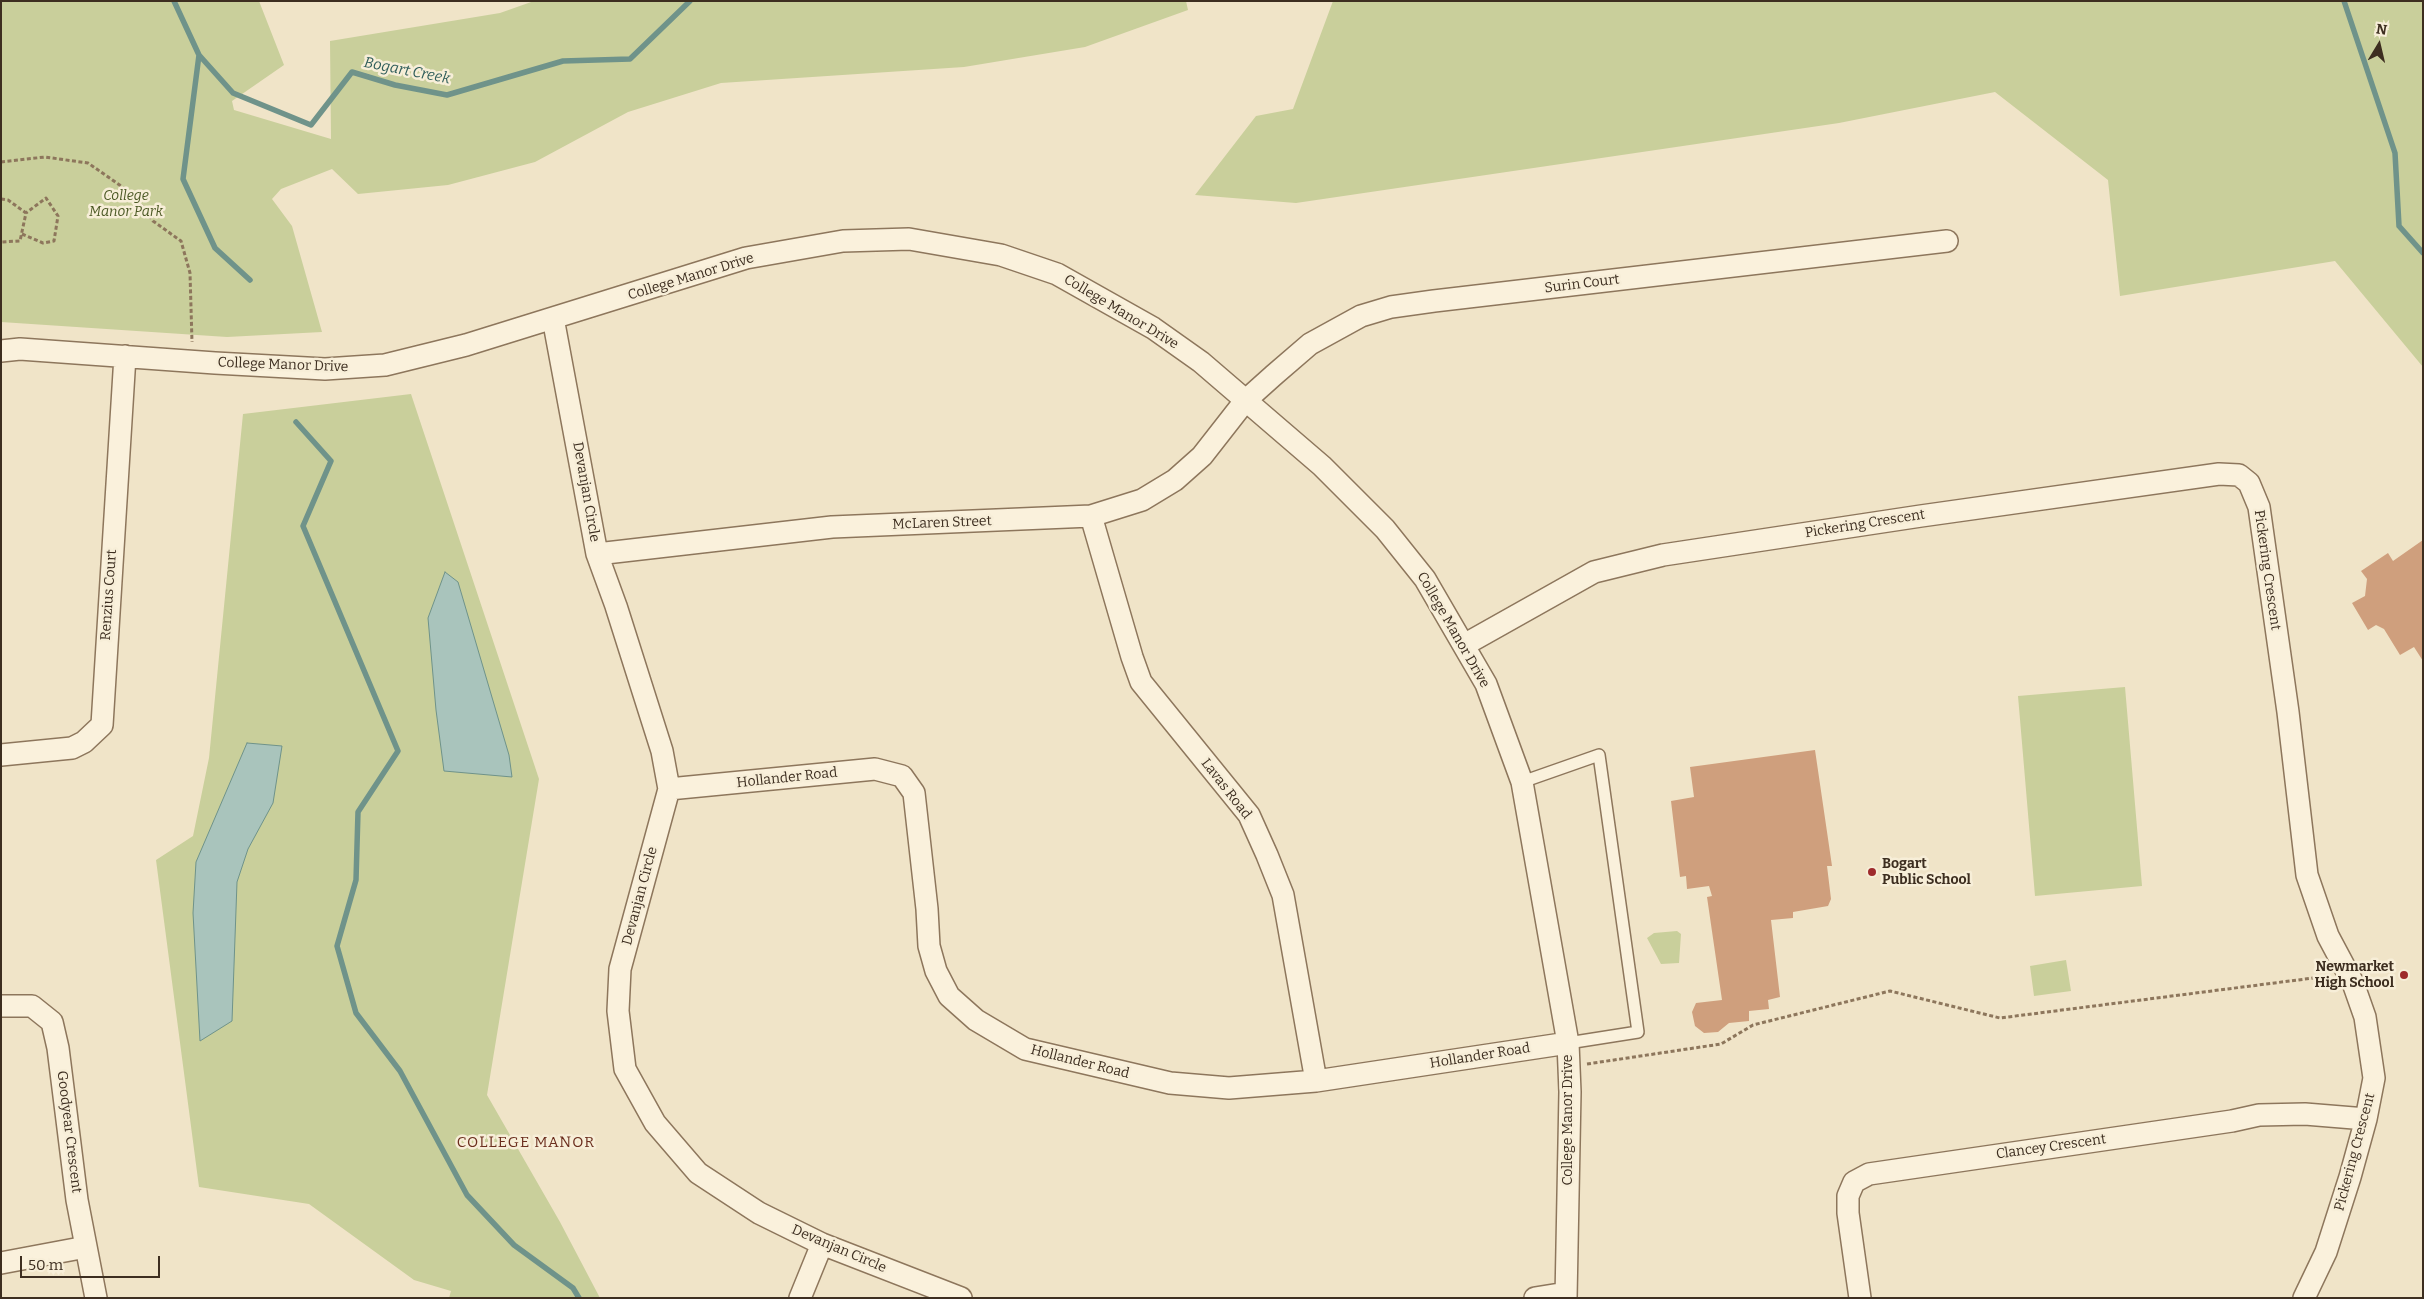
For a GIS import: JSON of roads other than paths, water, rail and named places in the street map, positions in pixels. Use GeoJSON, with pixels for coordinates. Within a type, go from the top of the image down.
{"type":"FeatureCollection","features":[{"type":"Feature","properties":{"kind":"street","name":"College Manor Drive"},"geometry":{"type":"LineString","coordinates":[[1,351],[20,349],[325,369],[385,365],[466,345],[746,258],[843,242],[909,239],[1001,255],[1057,274],[1153,328],[1201,362],[1322,466],[1385,529],[1425,578],[1486,684],[1522,782],[1568,1043],[1570,1092],[1566,1296]]}},
{"type":"Feature","properties":{"kind":"street","name":"Surin Court"},"geometry":{"type":"LineString","coordinates":[[1246,401],[1310,344],[1360,316],[1391,307],[1947,241]]}},
{"type":"Feature","properties":{"kind":"street","name":"Devanjan Circle"},"geometry":{"type":"LineString","coordinates":[[553,318],[597,554],[616,606],[662,751],[669,789],[620,968],[618,1011],[625,1069],[655,1123],[698,1173],[759,1213],[822,1244],[961,1298]]}},
{"type":"Feature","properties":{"kind":"street","name":"Renzius Court"},"geometry":{"type":"LineString","coordinates":[[1,755],[72,748],[84,742],[102,725],[125,356]]}},
{"type":"Feature","properties":{"kind":"street","name":"McLaren Street"},"geometry":{"type":"LineString","coordinates":[[597,554],[832,527],[1091,516],[1142,500],[1174,480],[1202,456],[1246,401]]}},
{"type":"Feature","properties":{"kind":"street","name":"Pickering Crescent"},"geometry":{"type":"LineString","coordinates":[[1464,645],[1594,572],[1663,555],[2219,474],[2239,475],[2249,483],[2258,507],[2288,712],[2307,875],[2328,936],[2348,974],[2365,1017],[2371,1046],[2374,1078],[2366,1120],[2326,1252],[2304,1298]]}},
{"type":"Feature","properties":{"kind":"street","name":"Lavas Road"},"geometry":{"type":"LineString","coordinates":[[1091,516],[1141,682],[1249,815],[1267,855],[1283,896],[1316,1081]]}},
{"type":"Feature","properties":{"kind":"street","name":"Hollander Road"},"geometry":{"type":"LineString","coordinates":[[669,789],[875,769],[902,776],[914,793],[927,909],[929,946],[936,971],[949,996],[976,1020],[1025,1049],[1170,1083],[1229,1088],[1316,1081],[1568,1043]]}},
{"type":"Feature","properties":{"kind":"street","name":"Goodyear Crescent"},"geometry":{"type":"LineString","coordinates":[[1,1006],[32,1006],[52,1022],[58,1048],[77,1200],[96,1298]]}},
{"type":"Feature","properties":{"kind":"street","name":"Clancey Crescent"},"geometry":{"type":"LineString","coordinates":[[1860,1298],[1848,1213],[1848,1196],[1854,1182],[1869,1174],[2232,1121],[2259,1115],[2305,1114],[2366,1120]]}},
{"type":"Feature","properties":{"kind":"street"},"geometry":{"type":"LineString","coordinates":[[800,1298],[822,1244]]}},
{"type":"Feature","properties":{"kind":"street"},"geometry":{"type":"LineString","coordinates":[[1,1264],[86,1247]]}},
{"type":"Feature","properties":{"kind":"street"},"geometry":{"type":"LineString","coordinates":[[1536,1298],[1566,1296]]}},
{"type":"Feature","properties":{"kind":"lane"},"geometry":{"type":"LineString","coordinates":[[1522,782],[1598,755],[1638,1032],[1568,1043]]}},
{"type":"Feature","properties":{"kind":"water"},"geometry":{"type":"Polygon","coordinates":[[[445,572],[458,582],[509,755],[512,777],[444,771],[436,710],[428,618],[445,572]]]}},
{"type":"Feature","properties":{"kind":"water"},"geometry":{"type":"Polygon","coordinates":[[[247,743],[282,746],[273,803],[248,849],[237,882],[232,1021],[200,1041],[193,913],[196,862],[247,743]]]}},
{"type":"Feature","properties":{"kind":"waterway","name":"Bogart Creek"},"geometry":{"type":"LineString","coordinates":[[174,1],[199,55],[233,93],[311,125],[352,72],[395,85],[447,95],[563,61],[630,59],[690,1]]}},
{"type":"Feature","properties":{"kind":"waterway","name":"Bogart Creek"},"geometry":{"type":"LineString","coordinates":[[2344,1],[2395,153],[2399,226],[2423,253]]}},
{"type":"Feature","properties":{"kind":"waterway"},"geometry":{"type":"LineString","coordinates":[[199,55],[183,179],[215,248],[250,280]]}},
{"type":"Feature","properties":{"kind":"waterway"},"geometry":{"type":"LineString","coordinates":[[296,422],[331,461],[303,526],[398,751],[358,812],[356,880],[337,946],[356,1013],[400,1071],[467,1195],[514,1245],[573,1288],[579,1298]]}},
{"type":"Feature","properties":{"kind":"place","name":"Bogart Public School"},"geometry":{"type":"Point","coordinates":[1872,872]}},
{"type":"Feature","properties":{"kind":"place","name":"Newmarket High School"},"geometry":{"type":"Point","coordinates":[2404,975]}},
{"type":"Feature","properties":{"kind":"district","name":"COLLEGE MANOR"},"geometry":{"type":"Point","coordinates":[526,1143]}},
{"type":"Feature","properties":{"kind":"park label","name":"College Manor Park"},"geometry":{"type":"Point","coordinates":[126,204]}}]}
